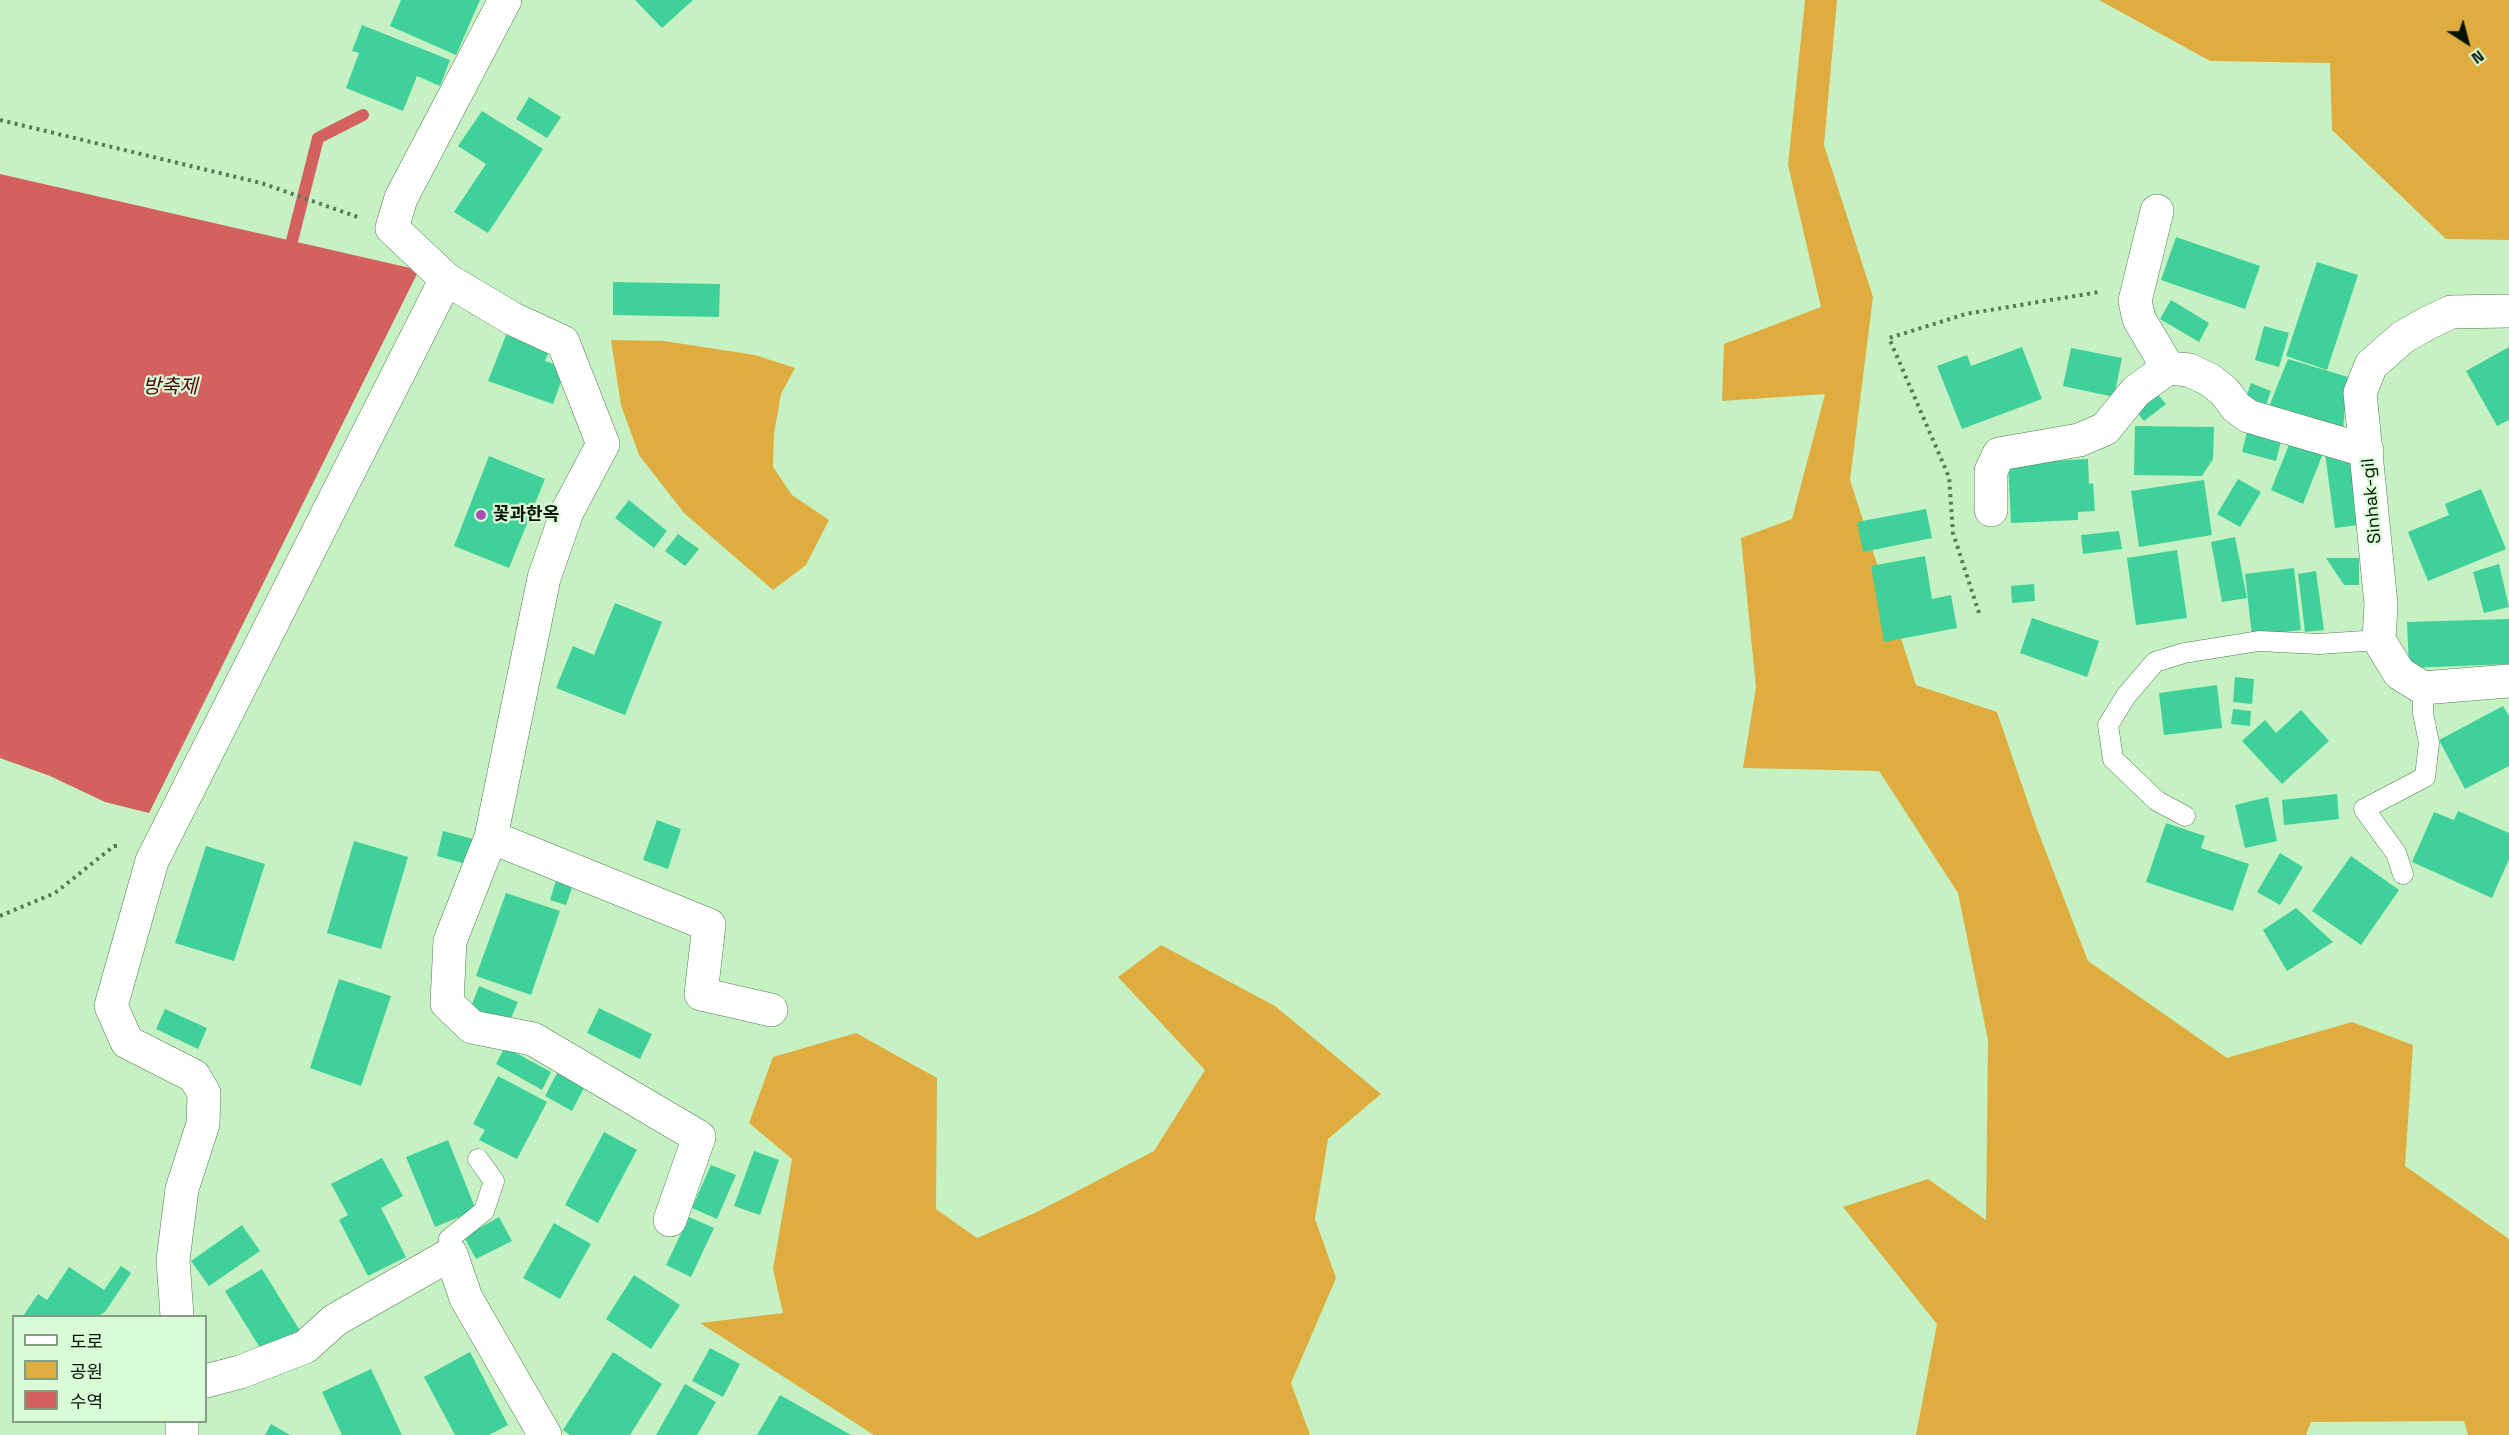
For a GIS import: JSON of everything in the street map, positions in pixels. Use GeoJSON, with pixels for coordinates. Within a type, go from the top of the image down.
{"type":"FeatureCollection","features":[{"type":"Feature","properties":{"kind":"street"},"geometry":{"type":"LineString","coordinates":[[505,0],[401,198],[392,228],[446,279],[513,319],[563,342],[603,444],[567,512],[544,578],[491,837],[450,941],[447,1003],[472,1027],[533,1039],[699,1137],[670,1220]]}},
{"type":"Feature","properties":{"kind":"street"},"geometry":{"type":"LineString","coordinates":[[2157,211],[2135,301],[2139,319],[2168,368]]}},
{"type":"Feature","properties":{"kind":"street"},"geometry":{"type":"LineString","coordinates":[[177,1315],[173,1260],[182,1189],[203,1124],[204,1093],[194,1076],[127,1042],[111,1006],[152,861],[446,279]]}},
{"type":"Feature","properties":{"kind":"street","name":"Sinhak-gil"},"geometry":{"type":"LineString","coordinates":[[2379,640],[2381,604],[2360,393],[2371,365],[2403,337],[2451,312],[2509,311]]}},
{"type":"Feature","properties":{"kind":"street"},"geometry":{"type":"LineString","coordinates":[[1991,510],[1991,471],[1999,454],[2079,440],[2105,429],[2136,391],[2168,368],[2189,370],[2211,380],[2224,391],[2236,407],[2248,416],[2367,451]]}},
{"type":"Feature","properties":{"kind":"street"},"geometry":{"type":"LineString","coordinates":[[2379,640],[2400,674],[2423,688],[2509,681]]}},
{"type":"Feature","properties":{"kind":"street"},"geometry":{"type":"LineString","coordinates":[[491,837],[710,925],[701,994],[771,1010]]}},
{"type":"Feature","properties":{"kind":"street"},"geometry":{"type":"LineString","coordinates":[[207,1382],[240,1372],[305,1347],[335,1320],[451,1254],[466,1298],[545,1435]]}},
{"type":"Feature","properties":{"kind":"lane"},"geometry":{"type":"LineString","coordinates":[[2185,816],[2157,801],[2113,759],[2108,724],[2126,696],[2155,662],[2184,653],[2259,641],[2319,644],[2379,640]]}},
{"type":"Feature","properties":{"kind":"lane"},"geometry":{"type":"LineString","coordinates":[[2403,874],[2396,853],[2364,809],[2425,777],[2429,743],[2422,712],[2423,688]]}},
{"type":"Feature","properties":{"kind":"lane"},"geometry":{"type":"LineString","coordinates":[[451,1254],[449,1239],[484,1211],[494,1181],[478,1159]]}},
{"type":"Feature","properties":{"kind":"path"},"geometry":{"type":"LineString","coordinates":[[0,120],[261,183],[328,206]]}},
{"type":"Feature","properties":{"kind":"path"},"geometry":{"type":"LineString","coordinates":[[1979,613],[1953,533],[1949,477],[1889,338],[1966,314],[2099,292],[2135,301]]}},
{"type":"Feature","properties":{"kind":"path"},"geometry":{"type":"LineString","coordinates":[[0,916],[55,893],[114,846],[157,852]]}},
{"type":"Feature","properties":{"kind":"green space"},"geometry":{"type":"Polygon","coordinates":[[[1805,0],[1837,0],[1824,145],[1873,297],[1850,480],[1916,685],[1997,712],[2036,826],[2088,961],[2227,1058],[2352,1022],[2413,1045],[2405,1166],[2509,1239],[2509,1435],[2468,1435],[2464,1421],[2311,1422],[2306,1435],[1916,1435],[1937,1324],[1843,1207],[1928,1179],[1986,1220],[1988,1040],[1958,893],[1879,771],[1743,768],[1756,687],[1741,538],[1792,519],[1825,394],[1722,401],[1724,344],[1821,307],[1788,165],[1805,0]]]}},
{"type":"Feature","properties":{"kind":"green space"},"geometry":{"type":"Polygon","coordinates":[[[2099,0],[2509,0],[2509,240],[2446,239],[2332,130],[2330,63],[2210,61],[2099,0]]]}},
{"type":"Feature","properties":{"kind":"green space"},"geometry":{"type":"Polygon","coordinates":[[[611,340],[664,341],[755,355],[795,368],[781,394],[774,434],[773,467],[792,495],[829,520],[806,565],[773,590],[684,513],[639,455],[621,405],[611,340]]]}},
{"type":"Feature","properties":{"kind":"green space"},"geometry":{"type":"Polygon","coordinates":[[[1161,945],[1275,1006],[1381,1094],[1328,1139],[1315,1219],[1336,1278],[1291,1383],[1310,1435],[874,1435],[700,1323],[783,1313],[773,1269],[792,1159],[749,1123],[773,1057],[856,1033],[937,1078],[936,1209],[977,1238],[1037,1212],[1154,1151],[1205,1070],[1118,977],[1161,945]]]}},
{"type":"Feature","properties":{"kind":"water","name":"방축제"},"geometry":{"type":"Polygon","coordinates":[[[0,174],[419,270],[149,813],[105,802],[50,776],[0,758],[0,174]]]}},
{"type":"Feature","properties":{"kind":"building"},"geometry":{"type":"Polygon","coordinates":[[[401,0],[480,0],[456,55],[390,26],[401,0]]]}},
{"type":"Feature","properties":{"kind":"building"},"geometry":{"type":"Polygon","coordinates":[[[635,0],[693,0],[662,28],[635,0]]]}},
{"type":"Feature","properties":{"kind":"building"},"geometry":{"type":"Polygon","coordinates":[[[362,25],[450,60],[440,86],[417,76],[403,111],[346,88],[359,53],[352,51],[362,25]]]}},
{"type":"Feature","properties":{"kind":"building"},"geometry":{"type":"Polygon","coordinates":[[[529,97],[561,117],[547,138],[516,119],[529,97]]]}},
{"type":"Feature","properties":{"kind":"building"},"geometry":{"type":"Polygon","coordinates":[[[482,111],[543,149],[488,233],[454,212],[486,164],[458,146],[482,111]]]}},
{"type":"Feature","properties":{"kind":"building"},"geometry":{"type":"Polygon","coordinates":[[[2176,237],[2260,266],[2245,309],[2161,280],[2176,237]]]}},
{"type":"Feature","properties":{"kind":"building"},"geometry":{"type":"Polygon","coordinates":[[[2317,262],[2358,275],[2327,370],[2286,356],[2317,262]]]}},
{"type":"Feature","properties":{"kind":"building"},"geometry":{"type":"Polygon","coordinates":[[[613,282],[720,284],[719,317],[613,315],[613,282]]]}},
{"type":"Feature","properties":{"kind":"building"},"geometry":{"type":"Polygon","coordinates":[[[2171,300],[2209,323],[2199,342],[2160,319],[2171,300]]]}},
{"type":"Feature","properties":{"kind":"building"},"geometry":{"type":"Polygon","coordinates":[[[2264,326],[2289,333],[2279,367],[2255,360],[2264,326]]]}},
{"type":"Feature","properties":{"kind":"building"},"geometry":{"type":"Polygon","coordinates":[[[506,335],[549,351],[545,361],[566,368],[553,404],[488,381],[506,335]]]}},
{"type":"Feature","properties":{"kind":"building"},"geometry":{"type":"Polygon","coordinates":[[[2022,347],[2042,399],[1962,429],[1937,366],[1967,355],[1971,366],[2022,347]]]}},
{"type":"Feature","properties":{"kind":"building"},"geometry":{"type":"Polygon","coordinates":[[[2509,347],[2509,420],[2497,426],[2466,371],[2509,347]]]}},
{"type":"Feature","properties":{"kind":"building"},"geometry":{"type":"Polygon","coordinates":[[[2071,348],[2122,358],[2114,397],[2063,386],[2071,348]]]}},
{"type":"Feature","properties":{"kind":"building"},"geometry":{"type":"Polygon","coordinates":[[[2288,359],[2348,377],[2342,439],[2266,414],[2288,359]]]}},
{"type":"Feature","properties":{"kind":"building"},"geometry":{"type":"Polygon","coordinates":[[[2251,383],[2271,391],[2263,413],[2243,407],[2251,383]]]}},
{"type":"Feature","properties":{"kind":"building"},"geometry":{"type":"Polygon","coordinates":[[[2154,390],[2166,404],[2144,421],[2133,407],[2154,390]]]}},
{"type":"Feature","properties":{"kind":"building"},"geometry":{"type":"Polygon","coordinates":[[[2135,426],[2214,427],[2213,459],[2202,476],[2134,475],[2135,426]]]}},
{"type":"Feature","properties":{"kind":"building"},"geometry":{"type":"Polygon","coordinates":[[[2248,428],[2282,437],[2276,461],[2242,452],[2248,428]]]}},
{"type":"Feature","properties":{"kind":"building"},"geometry":{"type":"Polygon","coordinates":[[[2292,437],[2324,451],[2303,504],[2271,490],[2292,437]]]}},
{"type":"Feature","properties":{"kind":"building"},"geometry":{"type":"Polygon","coordinates":[[[2349,450],[2358,525],[2335,528],[2325,453],[2349,450]]]}},
{"type":"Feature","properties":{"kind":"building"},"geometry":{"type":"Polygon","coordinates":[[[489,456],[545,479],[509,568],[454,546],[489,456]]]}},
{"type":"Feature","properties":{"kind":"building"},"geometry":{"type":"Polygon","coordinates":[[[2088,459],[2089,484],[2093,483],[2095,511],[2078,512],[2078,520],[2011,523],[2008,463],[2088,459]]]}},
{"type":"Feature","properties":{"kind":"building"},"geometry":{"type":"Polygon","coordinates":[[[2238,479],[2261,492],[2240,527],[2217,514],[2238,479]]]}},
{"type":"Feature","properties":{"kind":"building"},"geometry":{"type":"Polygon","coordinates":[[[2204,480],[2212,535],[2139,547],[2131,491],[2204,480]]]}},
{"type":"Feature","properties":{"kind":"building"},"geometry":{"type":"Polygon","coordinates":[[[2481,489],[2506,549],[2428,581],[2408,532],[2449,515],[2445,504],[2481,489]]]}},
{"type":"Feature","properties":{"kind":"building"},"geometry":{"type":"Polygon","coordinates":[[[629,500],[667,531],[654,548],[615,518],[629,500]]]}},
{"type":"Feature","properties":{"kind":"building"},"geometry":{"type":"Polygon","coordinates":[[[1926,509],[1932,538],[1863,552],[1857,522],[1926,509]]]}},
{"type":"Feature","properties":{"kind":"building"},"geometry":{"type":"Polygon","coordinates":[[[2119,531],[2122,549],[2083,554],[2081,535],[2119,531]]]}},
{"type":"Feature","properties":{"kind":"building"},"geometry":{"type":"Polygon","coordinates":[[[678,534],[699,549],[685,566],[665,551],[678,534]]]}},
{"type":"Feature","properties":{"kind":"building"},"geometry":{"type":"Polygon","coordinates":[[[2235,537],[2247,598],[2222,602],[2211,542],[2235,537]]]}},
{"type":"Feature","properties":{"kind":"building"},"geometry":{"type":"Polygon","coordinates":[[[2177,550],[2187,618],[2136,625],[2127,558],[2177,550]]]}},
{"type":"Feature","properties":{"kind":"building"},"geometry":{"type":"Polygon","coordinates":[[[1925,556],[1932,599],[1951,595],[1957,628],[1884,642],[1871,566],[1925,556]]]}},
{"type":"Feature","properties":{"kind":"building"},"geometry":{"type":"Polygon","coordinates":[[[2326,558],[2359,558],[2359,585],[2344,585],[2326,558]]]}},
{"type":"Feature","properties":{"kind":"building"},"geometry":{"type":"Polygon","coordinates":[[[2499,564],[2509,607],[2484,613],[2473,572],[2499,564]]]}},
{"type":"Feature","properties":{"kind":"building"},"geometry":{"type":"Polygon","coordinates":[[[2294,568],[2301,630],[2252,636],[2245,574],[2294,568]]]}},
{"type":"Feature","properties":{"kind":"building"},"geometry":{"type":"Polygon","coordinates":[[[2316,571],[2324,630],[2305,632],[2298,574],[2316,571]]]}},
{"type":"Feature","properties":{"kind":"building"},"geometry":{"type":"Polygon","coordinates":[[[2034,584],[2035,601],[2012,603],[2011,586],[2034,584]]]}},
{"type":"Feature","properties":{"kind":"building"},"geometry":{"type":"Polygon","coordinates":[[[615,603],[662,622],[625,715],[556,688],[573,646],[594,655],[615,603]]]}},
{"type":"Feature","properties":{"kind":"building"},"geometry":{"type":"Polygon","coordinates":[[[2032,618],[2099,641],[2087,677],[2020,653],[2032,618]]]}},
{"type":"Feature","properties":{"kind":"building"},"geometry":{"type":"Polygon","coordinates":[[[2509,619],[2509,664],[2409,668],[2407,622],[2509,619]]]}},
{"type":"Feature","properties":{"kind":"building"},"geometry":{"type":"Polygon","coordinates":[[[2235,677],[2254,679],[2252,704],[2233,702],[2235,677]]]}},
{"type":"Feature","properties":{"kind":"building"},"geometry":{"type":"Polygon","coordinates":[[[2217,685],[2222,728],[2164,735],[2159,693],[2217,685]]]}},
{"type":"Feature","properties":{"kind":"building"},"geometry":{"type":"Polygon","coordinates":[[[2503,706],[2509,716],[2509,766],[2465,789],[2439,740],[2503,706]]]}},
{"type":"Feature","properties":{"kind":"building"},"geometry":{"type":"Polygon","coordinates":[[[2233,709],[2251,711],[2250,726],[2231,724],[2233,709]]]}},
{"type":"Feature","properties":{"kind":"building"},"geometry":{"type":"Polygon","coordinates":[[[2301,710],[2329,741],[2282,784],[2242,741],[2265,720],[2276,733],[2301,710]]]}},
{"type":"Feature","properties":{"kind":"building"},"geometry":{"type":"Polygon","coordinates":[[[2337,794],[2339,819],[2284,825],[2282,800],[2337,794]]]}},
{"type":"Feature","properties":{"kind":"building"},"geometry":{"type":"Polygon","coordinates":[[[2268,797],[2277,841],[2245,848],[2235,805],[2268,797]]]}},
{"type":"Feature","properties":{"kind":"building"},"geometry":{"type":"Polygon","coordinates":[[[2458,811],[2509,833],[2509,859],[2492,898],[2412,862],[2434,812],[2454,820],[2458,811]]]}},
{"type":"Feature","properties":{"kind":"building"},"geometry":{"type":"Polygon","coordinates":[[[657,820],[681,829],[668,869],[643,860],[657,820]]]}},
{"type":"Feature","properties":{"kind":"building"},"geometry":{"type":"Polygon","coordinates":[[[2166,823],[2205,836],[2201,848],[2249,864],[2233,911],[2146,882],[2166,823]]]}},
{"type":"Feature","properties":{"kind":"building"},"geometry":{"type":"Polygon","coordinates":[[[443,831],[473,839],[466,864],[437,856],[443,831]]]}},
{"type":"Feature","properties":{"kind":"building"},"geometry":{"type":"Polygon","coordinates":[[[354,841],[408,857],[381,949],[327,933],[354,841]]]}},
{"type":"Feature","properties":{"kind":"building"},"geometry":{"type":"Polygon","coordinates":[[[206,846],[265,864],[234,961],[175,943],[206,846]]]}},
{"type":"Feature","properties":{"kind":"building"},"geometry":{"type":"Polygon","coordinates":[[[2280,853],[2303,867],[2280,905],[2257,892],[2280,853]]]}},
{"type":"Feature","properties":{"kind":"building"},"geometry":{"type":"Polygon","coordinates":[[[2351,856],[2399,890],[2361,945],[2312,911],[2351,856]]]}},
{"type":"Feature","properties":{"kind":"building"},"geometry":{"type":"Polygon","coordinates":[[[557,877],[574,882],[566,905],[550,900],[557,877]]]}},
{"type":"Feature","properties":{"kind":"building"},"geometry":{"type":"Polygon","coordinates":[[[506,893],[560,911],[531,995],[476,976],[506,893]]]}},
{"type":"Feature","properties":{"kind":"building"},"geometry":{"type":"Polygon","coordinates":[[[2296,908],[2333,942],[2287,971],[2263,930],[2296,908]]]}},
{"type":"Feature","properties":{"kind":"building"},"geometry":{"type":"Polygon","coordinates":[[[339,979],[391,996],[361,1086],[310,1068],[339,979]]]}},
{"type":"Feature","properties":{"kind":"building"},"geometry":{"type":"Polygon","coordinates":[[[479,986],[518,1002],[509,1023],[471,1007],[479,986]]]}},
{"type":"Feature","properties":{"kind":"building"},"geometry":{"type":"Polygon","coordinates":[[[599,1008],[652,1034],[640,1059],[587,1033],[599,1008]]]}},
{"type":"Feature","properties":{"kind":"building"},"geometry":{"type":"Polygon","coordinates":[[[165,1009],[207,1028],[198,1049],[156,1029],[165,1009]]]}},
{"type":"Feature","properties":{"kind":"building"},"geometry":{"type":"Polygon","coordinates":[[[505,1047],[551,1072],[542,1090],[496,1064],[505,1047]]]}},
{"type":"Feature","properties":{"kind":"building"},"geometry":{"type":"Polygon","coordinates":[[[557,1073],[584,1088],[572,1111],[545,1096],[557,1073]]]}},
{"type":"Feature","properties":{"kind":"building"},"geometry":{"type":"Polygon","coordinates":[[[498,1076],[547,1102],[517,1159],[479,1140],[485,1130],[473,1124],[498,1076]]]}},
{"type":"Feature","properties":{"kind":"building"},"geometry":{"type":"Polygon","coordinates":[[[604,1132],[637,1150],[598,1223],[565,1205],[604,1132]]]}},
{"type":"Feature","properties":{"kind":"building"},"geometry":{"type":"Polygon","coordinates":[[[448,1140],[476,1210],[435,1227],[406,1157],[448,1140]]]}},
{"type":"Feature","properties":{"kind":"building"},"geometry":{"type":"Polygon","coordinates":[[[754,1151],[779,1160],[760,1215],[734,1206],[754,1151]]]}},
{"type":"Feature","properties":{"kind":"building"},"geometry":{"type":"Polygon","coordinates":[[[382,1158],[403,1196],[381,1208],[406,1257],[368,1276],[339,1220],[348,1215],[331,1184],[382,1158]]]}},
{"type":"Feature","properties":{"kind":"building"},"geometry":{"type":"Polygon","coordinates":[[[711,1165],[736,1175],[717,1219],[692,1208],[711,1165]]]}},
{"type":"Feature","properties":{"kind":"building"},"geometry":{"type":"Polygon","coordinates":[[[499,1217],[512,1241],[476,1259],[464,1237],[499,1217]]]}},
{"type":"Feature","properties":{"kind":"building"},"geometry":{"type":"Polygon","coordinates":[[[689,1217],[714,1228],[691,1277],[666,1265],[689,1217]]]}},
{"type":"Feature","properties":{"kind":"building"},"geometry":{"type":"Polygon","coordinates":[[[554,1223],[591,1244],[560,1299],[523,1278],[554,1223]]]}},
{"type":"Feature","properties":{"kind":"building"},"geometry":{"type":"Polygon","coordinates":[[[242,1225],[260,1251],[209,1286],[191,1261],[242,1225]]]}},
{"type":"Feature","properties":{"kind":"building"},"geometry":{"type":"Polygon","coordinates":[[[121,1266],[131,1273],[105,1312],[100,1315],[24,1315],[38,1294],[47,1300],[69,1267],[104,1290],[121,1266]]]}},
{"type":"Feature","properties":{"kind":"building"},"geometry":{"type":"Polygon","coordinates":[[[262,1269],[302,1334],[265,1356],[225,1291],[262,1269]]]}},
{"type":"Feature","properties":{"kind":"building"},"geometry":{"type":"Polygon","coordinates":[[[634,1275],[680,1305],[651,1349],[606,1319],[634,1275]]]}},
{"type":"Feature","properties":{"kind":"building"},"geometry":{"type":"Polygon","coordinates":[[[710,1348],[740,1364],[723,1397],[692,1381],[710,1348]]]}},
{"type":"Feature","properties":{"kind":"building"},"geometry":{"type":"Polygon","coordinates":[[[470,1352],[508,1425],[489,1435],[455,1435],[424,1377],[470,1352]]]}},
{"type":"Feature","properties":{"kind":"building"},"geometry":{"type":"Polygon","coordinates":[[[613,1352],[662,1384],[630,1435],[570,1435],[563,1430],[613,1352]]]}},
{"type":"Feature","properties":{"kind":"building"},"geometry":{"type":"Polygon","coordinates":[[[371,1369],[402,1435],[342,1435],[322,1392],[371,1369]]]}},
{"type":"Feature","properties":{"kind":"building"},"geometry":{"type":"Polygon","coordinates":[[[685,1384],[716,1402],[697,1435],[656,1435],[685,1384]]]}},
{"type":"Feature","properties":{"kind":"building"},"geometry":{"type":"Polygon","coordinates":[[[780,1395],[851,1435],[757,1435],[780,1395]]]}},
{"type":"Feature","properties":{"kind":"building"},"geometry":{"type":"Polygon","coordinates":[[[271,1424],[290,1435],[265,1435],[271,1424]]]}},
{"type":"Feature","properties":{"kind":"waterway"},"geometry":{"type":"LineString","coordinates":[[292,241],[318,138],[363,115]]}},
{"type":"Feature","properties":{"kind":"place","name":"꽃과한옥"},"geometry":{"type":"Point","coordinates":[481,515]}}]}
